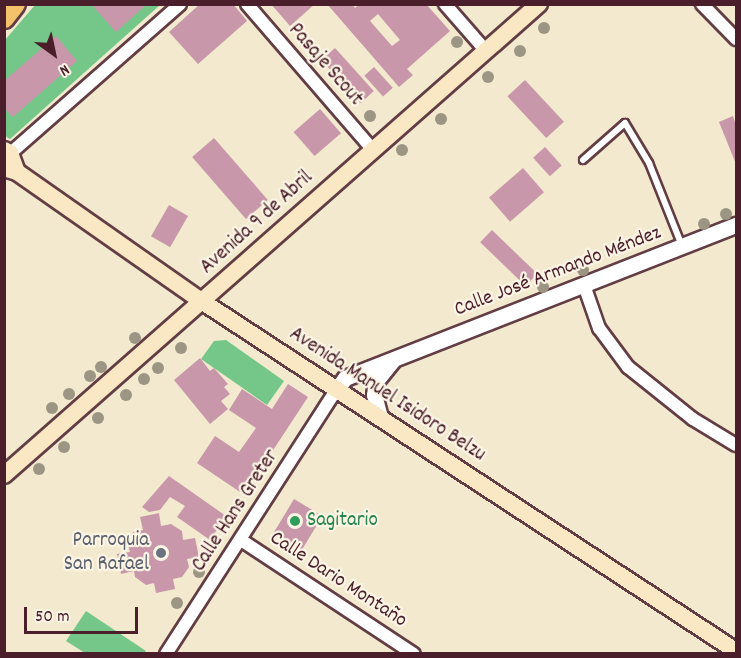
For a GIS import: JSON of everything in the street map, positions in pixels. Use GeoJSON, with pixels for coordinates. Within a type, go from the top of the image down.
{"type":"FeatureCollection","features":[{"type":"Feature","properties":{"kind":"highway"},"geometry":{"type":"LineString","coordinates":[[4,18],[15,4]]}},
{"type":"Feature","properties":{"kind":"main road","name":"Avenida 9 de Abril"},"geometry":{"type":"LineString","coordinates":[[4,475],[539,4]]}},
{"type":"Feature","properties":{"kind":"main road","name":"Avenida Manuel Isidoro Belzu"},"geometry":{"type":"LineString","coordinates":[[8,160],[203,302],[736,651]]}},
{"type":"Feature","properties":{"kind":"street"},"geometry":{"type":"LineString","coordinates":[[8,160],[180,4]]}},
{"type":"Feature","properties":{"kind":"street","name":"Pasaje Scout"},"geometry":{"type":"LineString","coordinates":[[247,4],[373,150]]}},
{"type":"Feature","properties":{"kind":"street"},"geometry":{"type":"LineString","coordinates":[[445,4],[486,51]]}},
{"type":"Feature","properties":{"kind":"street"},"geometry":{"type":"LineString","coordinates":[[702,4],[736,39]]}},
{"type":"Feature","properties":{"kind":"street","name":"Calle José Armando Méndez"},"geometry":{"type":"LineString","coordinates":[[338,389],[345,378],[736,225]]}},
{"type":"Feature","properties":{"kind":"street"},"geometry":{"type":"LineString","coordinates":[[584,285],[599,328],[628,367],[693,419],[736,446]]}},
{"type":"Feature","properties":{"kind":"street","name":"Calle José Armando Méndez"},"geometry":{"type":"LineString","coordinates":[[380,417],[374,395],[376,381],[396,358]]}},
{"type":"Feature","properties":{"kind":"street","name":"Calle Hans Greter"},"geometry":{"type":"LineString","coordinates":[[166,654],[338,389]]}},
{"type":"Feature","properties":{"kind":"street","name":"Calle Dario Montaño"},"geometry":{"type":"LineString","coordinates":[[241,540],[414,654]]}},
{"type":"Feature","properties":{"kind":"lane"},"geometry":{"type":"LineString","coordinates":[[583,160],[625,123],[649,163],[682,246]]}},
{"type":"Feature","properties":{"kind":"green space"},"geometry":{"type":"Polygon","coordinates":[[[35,5],[160,5],[10,139],[5,136],[5,40],[35,5]]]}},
{"type":"Feature","properties":{"kind":"green space"},"geometry":{"type":"Polygon","coordinates":[[[226,340],[284,381],[267,405],[201,359],[214,341],[226,340]]]}},
{"type":"Feature","properties":{"kind":"green space"},"geometry":{"type":"Polygon","coordinates":[[[86,611],[146,651],[144,653],[85,653],[66,641],[86,611]]]}},
{"type":"Feature","properties":{"kind":"building"},"geometry":{"type":"Polygon","coordinates":[[[91,4],[147,4],[116,32],[91,4]]]}},
{"type":"Feature","properties":{"kind":"building"},"geometry":{"type":"Polygon","coordinates":[[[200,4],[233,4],[247,21],[198,64],[169,32],[200,4]]]}},
{"type":"Feature","properties":{"kind":"building"},"geometry":{"type":"Polygon","coordinates":[[[271,4],[315,4],[290,26],[271,4]]]}},
{"type":"Feature","properties":{"kind":"building"},"geometry":{"type":"Polygon","coordinates":[[[327,4],[352,4],[355,8],[360,4],[426,4],[450,31],[407,69],[413,75],[399,87],[327,4]],[[378,14],[370,21],[392,46],[400,40],[378,14]]]}},
{"type":"Feature","properties":{"kind":"building"},"geometry":{"type":"Polygon","coordinates":[[[56,36],[77,61],[13,117],[4,108],[4,81],[56,36]]]}},
{"type":"Feature","properties":{"kind":"building"},"geometry":{"type":"Polygon","coordinates":[[[335,48],[374,91],[360,103],[322,60],[335,48]]]}},
{"type":"Feature","properties":{"kind":"building"},"geometry":{"type":"Polygon","coordinates":[[[374,67],[393,88],[383,97],[364,76],[374,67]]]}},
{"type":"Feature","properties":{"kind":"building"},"geometry":{"type":"Polygon","coordinates":[[[525,80],[564,122],[546,138],[507,96],[525,80]]]}},
{"type":"Feature","properties":{"kind":"building"},"geometry":{"type":"Polygon","coordinates":[[[320,109],[341,133],[315,156],[294,132],[320,109]]]}},
{"type":"Feature","properties":{"kind":"building"},"geometry":{"type":"Polygon","coordinates":[[[733,116],[736,125],[736,164],[719,122],[733,116]]]}},
{"type":"Feature","properties":{"kind":"building"},"geometry":{"type":"Polygon","coordinates":[[[214,138],[268,200],[246,219],[192,157],[214,138]]]}},
{"type":"Feature","properties":{"kind":"building"},"geometry":{"type":"Polygon","coordinates":[[[545,147],[562,166],[550,176],[533,158],[545,147]]]}},
{"type":"Feature","properties":{"kind":"building"},"geometry":{"type":"Polygon","coordinates":[[[523,168],[544,192],[510,222],[489,198],[523,168]]]}},
{"type":"Feature","properties":{"kind":"building"},"geometry":{"type":"Polygon","coordinates":[[[169,205],[188,216],[170,247],[151,236],[169,205]]]}},
{"type":"Feature","properties":{"kind":"building"},"geometry":{"type":"Polygon","coordinates":[[[492,230],[537,274],[526,286],[480,242],[492,230]]]}},
{"type":"Feature","properties":{"kind":"building"},"geometry":{"type":"Polygon","coordinates":[[[200,358],[210,371],[214,368],[228,384],[224,387],[230,394],[221,401],[228,409],[210,424],[174,380],[200,358]]]}},
{"type":"Feature","properties":{"kind":"building"},"geometry":{"type":"Polygon","coordinates":[[[288,384],[308,397],[262,467],[258,465],[240,492],[197,463],[215,436],[239,452],[256,428],[229,410],[242,389],[272,409],[288,384]]]}},
{"type":"Feature","properties":{"kind":"building"},"geometry":{"type":"Polygon","coordinates":[[[169,476],[226,516],[210,540],[177,517],[185,506],[170,497],[160,510],[149,512],[142,507],[169,476]]]}},
{"type":"Feature","properties":{"kind":"building"},"geometry":{"type":"Polygon","coordinates":[[[294,499],[322,516],[302,550],[273,533],[294,499]]]}},
{"type":"Feature","properties":{"kind":"building","name":"Parroquia San Rafael"},"geometry":{"type":"Polygon","coordinates":[[[159,513],[161,526],[171,524],[182,531],[183,540],[195,538],[199,557],[187,559],[189,567],[182,577],[173,579],[175,589],[156,593],[154,583],[146,585],[135,577],[134,571],[121,574],[117,554],[130,552],[127,542],[133,532],[143,530],[140,517],[159,513]]]}},
{"type":"Feature","properties":{"kind":"place","name":"Sagitario"},"geometry":{"type":"Point","coordinates":[295,521]}},
{"type":"Feature","properties":{"kind":"place","name":"Parroquia San Rafael"},"geometry":{"type":"Point","coordinates":[161,553]}}]}
